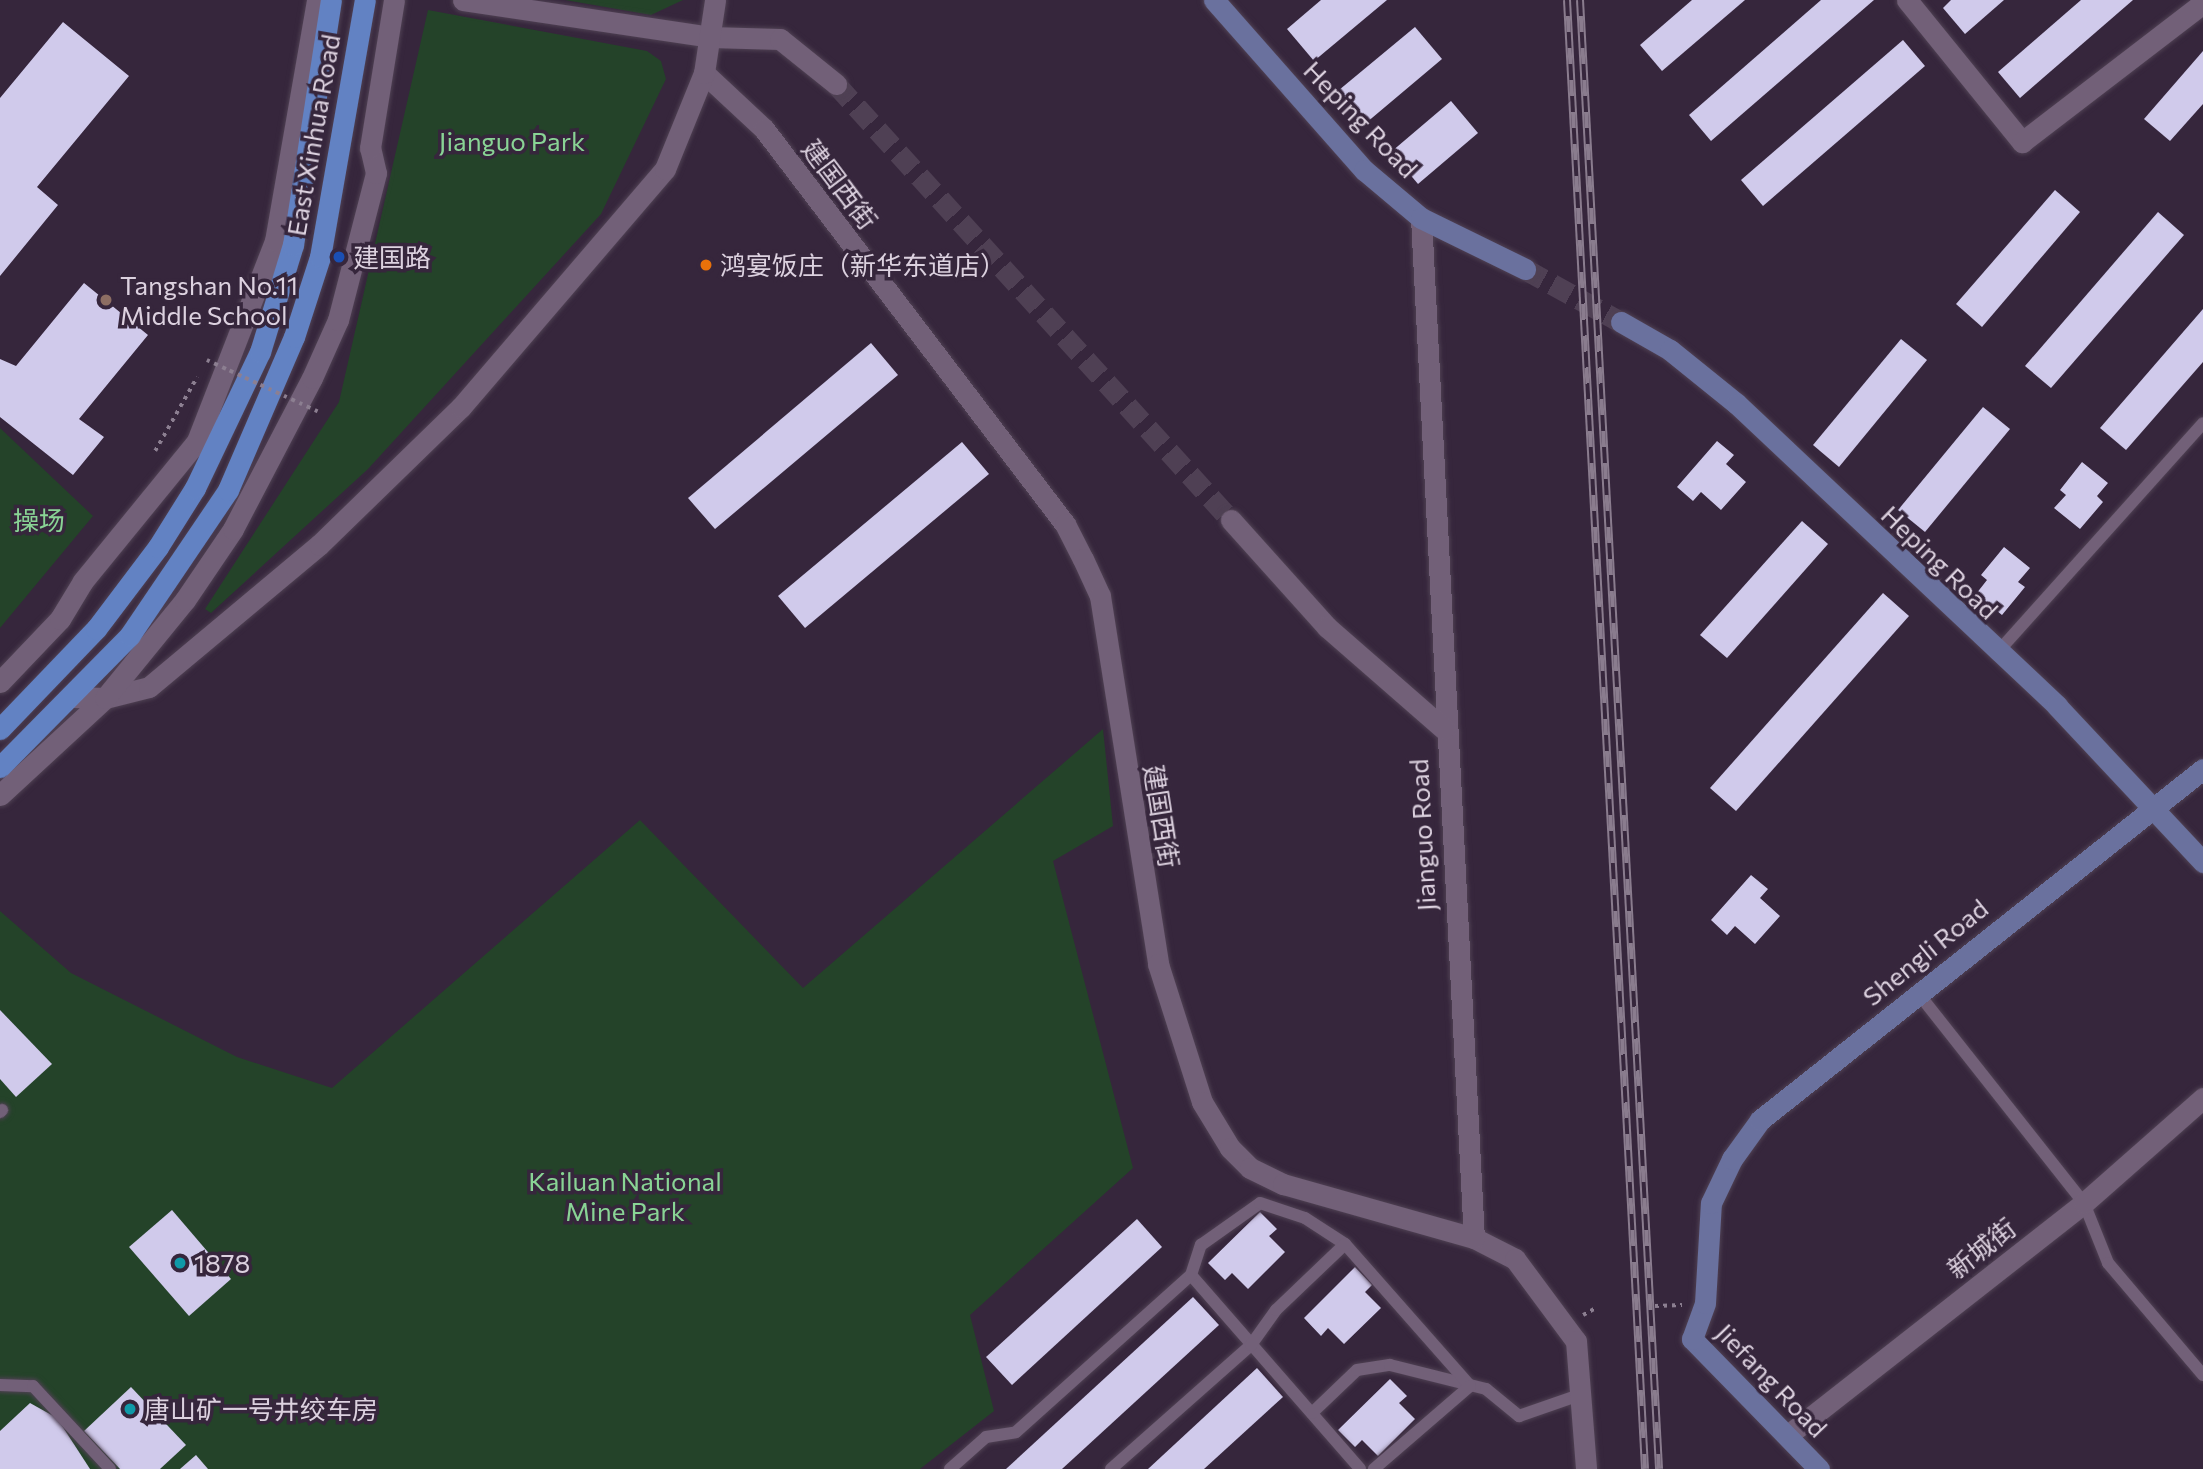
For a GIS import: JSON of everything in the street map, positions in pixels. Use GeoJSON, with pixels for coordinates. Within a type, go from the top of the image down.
{"type":"FeatureCollection","features":[{"type":"Feature","properties":{"kind":"main road","name":"East Xinhua Road"},"geometry":{"type":"LineString","coordinates":[[0,729],[96,629],[158,547],[229,421],[260,352],[293,245],[331,0]]}},
{"type":"Feature","properties":{"kind":"main road","name":"East Xinhua Road"},"geometry":{"type":"LineString","coordinates":[[0,767],[73,697],[130,635],[187,556],[228,490],[269,400],[320,257],[365,0]]}},
{"type":"Feature","properties":{"kind":"street"},"geometry":{"type":"LineString","coordinates":[[0,682],[60,620],[83,581],[197,441],[275,241],[317,0]]}},
{"type":"Feature","properties":{"kind":"street"},"geometry":{"type":"LineString","coordinates":[[0,795],[105,698],[233,529],[338,320],[376,173],[370,148],[394,0]]}},
{"type":"Feature","properties":{"kind":"street"},"geometry":{"type":"LineString","coordinates":[[463,0],[710,37],[780,38],[836,84]]}},
{"type":"Feature","properties":{"kind":"street"},"geometry":{"type":"LineString","coordinates":[[73,697],[105,698],[149,687],[319,545],[461,407],[665,169],[704,73],[715,0]]}},
{"type":"Feature","properties":{"kind":"street","name":"Heping Road"},"geometry":{"type":"LineString","coordinates":[[1213,0],[1364,170],[1421,218],[1525,269]]}},
{"type":"Feature","properties":{"kind":"street"},"geometry":{"type":"LineString","coordinates":[[1907,0],[2022,142],[2203,3]]}},
{"type":"Feature","properties":{"kind":"street","name":"建国西街"},"geometry":{"type":"LineString","coordinates":[[704,73],[764,129],[1065,524],[1083,559],[1100,596],[1158,964],[1198,1090],[1230,1148],[1250,1168],[1283,1184],[1474,1238],[1515,1259],[1566,1324],[1580,1356],[1586,1469]]}},
{"type":"Feature","properties":{"kind":"street"},"geometry":{"type":"LineString","coordinates":[[1421,218],[1444,729]]}},
{"type":"Feature","properties":{"kind":"street","name":"Heping Road"},"geometry":{"type":"LineString","coordinates":[[1621,322],[1670,350],[1737,404],[1996,654],[2057,706],[2203,862]]}},
{"type":"Feature","properties":{"kind":"street","name":"Jianguo Road"},"geometry":{"type":"LineString","coordinates":[[1231,520],[1327,627],[1444,729],[1474,1238]]}},
{"type":"Feature","properties":{"kind":"street","name":"Shengli Road"},"geometry":{"type":"LineString","coordinates":[[1711,1203],[1760,1120],[2149,807],[2203,769]]}},
{"type":"Feature","properties":{"kind":"street","name":"新城街"},"geometry":{"type":"LineString","coordinates":[[1788,1435],[2084,1203],[2203,1098]]}},
{"type":"Feature","properties":{"kind":"street","name":"Jiefang Road"},"geometry":{"type":"LineString","coordinates":[[1711,1203],[1705,1303],[1692,1339],[1819,1469]]}},
{"type":"Feature","properties":{"kind":"lane"},"geometry":{"type":"LineString","coordinates":[[1996,654],[2203,424]]}},
{"type":"Feature","properties":{"kind":"lane"},"geometry":{"type":"LineString","coordinates":[[1918,993],[2084,1203],[2108,1263],[2203,1375]]}},
{"type":"Feature","properties":{"kind":"lane"},"geometry":{"type":"LineString","coordinates":[[950,1469],[986,1437],[1016,1432],[1191,1275],[1201,1245],[1260,1203],[1306,1218],[1345,1244],[1470,1385]]}},
{"type":"Feature","properties":{"kind":"lane"},"geometry":{"type":"LineString","coordinates":[[1114,1468],[1251,1345],[1276,1310],[1345,1244]]}},
{"type":"Feature","properties":{"kind":"lane"},"geometry":{"type":"LineString","coordinates":[[1191,1275],[1360,1469]]}},
{"type":"Feature","properties":{"kind":"lane"},"geometry":{"type":"LineString","coordinates":[[1312,1413],[1357,1370],[1390,1365],[1486,1389],[1519,1416],[1582,1394]]}},
{"type":"Feature","properties":{"kind":"lane"},"geometry":{"type":"LineString","coordinates":[[0,1385],[33,1386],[110,1469]]}},
{"type":"Feature","properties":{"kind":"lane"},"geometry":{"type":"LineString","coordinates":[[1374,1469],[1470,1385]]}},
{"type":"Feature","properties":{"kind":"path"},"geometry":{"type":"LineString","coordinates":[[155,451],[207,360],[319,412]]}},
{"type":"Feature","properties":{"kind":"green space"},"geometry":{"type":"Polygon","coordinates":[[[565,0],[683,0],[651,15],[565,0]]]}},
{"type":"Feature","properties":{"kind":"green space","name":"Jianguo Park"},"geometry":{"type":"Polygon","coordinates":[[[428,10],[647,51],[661,61],[666,79],[601,214],[368,469],[211,613],[205,609],[339,402],[428,10]]]}},
{"type":"Feature","properties":{"kind":"green space","name":"操场"},"geometry":{"type":"Polygon","coordinates":[[[0,428],[93,516],[0,628],[0,428]]]}},
{"type":"Feature","properties":{"kind":"green space","name":"Kailuan National Mine Park"},"geometry":{"type":"Polygon","coordinates":[[[1103,729],[1113,826],[1053,861],[1133,1168],[970,1315],[994,1411],[920,1469],[0,1469],[0,911],[71,973],[237,1057],[332,1088],[640,820],[803,988],[1103,729]]]}},
{"type":"Feature","properties":{"kind":"building"},"geometry":{"type":"Polygon","coordinates":[[[1321,0],[1387,0],[1314,61],[1287,29],[1321,0]]]}},
{"type":"Feature","properties":{"kind":"building"},"geometry":{"type":"Polygon","coordinates":[[[1692,0],[1745,0],[1662,71],[1640,45],[1692,0]]]}},
{"type":"Feature","properties":{"kind":"building"},"geometry":{"type":"Polygon","coordinates":[[[1821,0],[1874,0],[1711,141],[1689,115],[1821,0]]]}},
{"type":"Feature","properties":{"kind":"building"},"geometry":{"type":"Polygon","coordinates":[[[1951,0],[2004,0],[1965,34],[1943,8],[1951,0]]]}},
{"type":"Feature","properties":{"kind":"building"},"geometry":{"type":"Polygon","coordinates":[[[2081,0],[2133,0],[2020,98],[1998,72],[2081,0]]]}},
{"type":"Feature","properties":{"kind":"building"},"geometry":{"type":"Polygon","coordinates":[[[63,22],[129,76],[37,187],[58,205],[0,276],[0,98],[63,22]]]}},
{"type":"Feature","properties":{"kind":"building"},"geometry":{"type":"Polygon","coordinates":[[[1415,27],[1442,59],[1366,123],[1339,90],[1415,27]]]}},
{"type":"Feature","properties":{"kind":"building"},"geometry":{"type":"Polygon","coordinates":[[[1903,40],[1925,66],[1763,206],[1741,180],[1903,40]]]}},
{"type":"Feature","properties":{"kind":"building"},"geometry":{"type":"Polygon","coordinates":[[[2203,51],[2203,104],[2170,141],[2144,119],[2203,51]]]}},
{"type":"Feature","properties":{"kind":"building"},"geometry":{"type":"Polygon","coordinates":[[[1451,101],[1478,133],[1418,184],[1391,152],[1451,101]]]}},
{"type":"Feature","properties":{"kind":"building"},"geometry":{"type":"Polygon","coordinates":[[[2055,190],[2080,212],[1982,327],[1956,304],[2055,190]]]}},
{"type":"Feature","properties":{"kind":"building"},"geometry":{"type":"Polygon","coordinates":[[[2158,212],[2184,235],[2051,388],[2025,366],[2158,212]]]}},
{"type":"Feature","properties":{"kind":"building"},"geometry":{"type":"Polygon","coordinates":[[[84,283],[148,335],[79,419],[104,437],[73,475],[0,417],[0,359],[16,366],[84,283]]]}},
{"type":"Feature","properties":{"kind":"building"},"geometry":{"type":"Polygon","coordinates":[[[2203,309],[2203,362],[2126,450],[2100,428],[2203,309]]]}},
{"type":"Feature","properties":{"kind":"building"},"geometry":{"type":"Polygon","coordinates":[[[1901,339],[1927,360],[1839,467],[1813,445],[1901,339]]]}},
{"type":"Feature","properties":{"kind":"building"},"geometry":{"type":"Polygon","coordinates":[[[871,343],[898,375],[715,529],[688,498],[871,343]]]}},
{"type":"Feature","properties":{"kind":"building"},"geometry":{"type":"Polygon","coordinates":[[[1983,407],[2010,429],[1925,532],[1898,510],[1983,407]]]}},
{"type":"Feature","properties":{"kind":"building"},"geometry":{"type":"Polygon","coordinates":[[[1717,441],[1734,455],[1726,464],[1746,482],[1721,510],[1701,492],[1693,501],[1677,487],[1717,441]]]}},
{"type":"Feature","properties":{"kind":"building"},"geometry":{"type":"Polygon","coordinates":[[[962,442],[989,474],[805,628],[778,596],[962,442]]]}},
{"type":"Feature","properties":{"kind":"building"},"geometry":{"type":"Polygon","coordinates":[[[2082,462],[2108,483],[2097,496],[2103,502],[2080,529],[2054,508],[2066,495],[2060,490],[2082,462]]]}},
{"type":"Feature","properties":{"kind":"building"},"geometry":{"type":"Polygon","coordinates":[[[1802,521],[1828,544],[1727,658],[1700,635],[1802,521]]]}},
{"type":"Feature","properties":{"kind":"building"},"geometry":{"type":"Polygon","coordinates":[[[2004,547],[2030,568],[2018,582],[2025,587],[2002,615],[1976,594],[1987,580],[1981,575],[2004,547]]]}},
{"type":"Feature","properties":{"kind":"building"},"geometry":{"type":"Polygon","coordinates":[[[1883,593],[1909,616],[1736,811],[1710,788],[1883,593]]]}},
{"type":"Feature","properties":{"kind":"building"},"geometry":{"type":"Polygon","coordinates":[[[1751,875],[1768,889],[1760,898],[1780,916],[1755,944],[1735,926],[1727,935],[1711,920],[1751,875]]]}},
{"type":"Feature","properties":{"kind":"building"},"geometry":{"type":"Polygon","coordinates":[[[0,1010],[52,1064],[16,1097],[0,1079],[0,1010]]]}},
{"type":"Feature","properties":{"kind":"building","name":"1878"},"geometry":{"type":"Polygon","coordinates":[[[172,1210],[231,1279],[189,1316],[129,1247],[172,1210]]]}},
{"type":"Feature","properties":{"kind":"building"},"geometry":{"type":"Polygon","coordinates":[[[1260,1212],[1277,1229],[1269,1236],[1285,1252],[1248,1289],[1232,1273],[1225,1280],[1208,1263],[1260,1212]]]}},
{"type":"Feature","properties":{"kind":"building"},"geometry":{"type":"Polygon","coordinates":[[[1137,1219],[1162,1247],[1012,1385],[986,1357],[1137,1219]]]}},
{"type":"Feature","properties":{"kind":"building"},"geometry":{"type":"Polygon","coordinates":[[[1355,1267],[1372,1285],[1365,1292],[1381,1308],[1344,1344],[1328,1328],[1321,1336],[1304,1318],[1355,1267]]]}},
{"type":"Feature","properties":{"kind":"building"},"geometry":{"type":"Polygon","coordinates":[[[1193,1297],[1219,1325],[1062,1469],[1006,1469],[1193,1297]]]}},
{"type":"Feature","properties":{"kind":"building"},"geometry":{"type":"Polygon","coordinates":[[[1257,1368],[1283,1397],[1204,1469],[1148,1469],[1257,1368]]]}},
{"type":"Feature","properties":{"kind":"building"},"geometry":{"type":"Polygon","coordinates":[[[1390,1379],[1407,1396],[1399,1403],[1415,1419],[1378,1456],[1362,1440],[1355,1447],[1338,1430],[1390,1379]]]}},
{"type":"Feature","properties":{"kind":"building","name":"唐山矿一号井绞车房"},"geometry":{"type":"Polygon","coordinates":[[[131,1387],[186,1445],[160,1469],[120,1469],[84,1431],[131,1387]]]}},
{"type":"Feature","properties":{"kind":"building"},"geometry":{"type":"Polygon","coordinates":[[[30,1403],[57,1418],[90,1469],[0,1469],[0,1431],[30,1403]]]}},
{"type":"Feature","properties":{"kind":"building"},"geometry":{"type":"Polygon","coordinates":[[[196,1455],[208,1469],[180,1469],[196,1455]]]}},
{"type":"Feature","properties":{"kind":"tunnel"},"geometry":{"type":"LineString","coordinates":[[836,84],[1231,520]]}},
{"type":"Feature","properties":{"kind":"tunnel"},"geometry":{"type":"LineString","coordinates":[[1525,269],[1621,322]]}},
{"type":"Feature","properties":{"kind":"railway"},"geometry":{"type":"LineString","coordinates":[[1567,0],[1645,1469]]}},
{"type":"Feature","properties":{"kind":"railway"},"geometry":{"type":"LineString","coordinates":[[1580,0],[1659,1469]]}},
{"type":"Feature","properties":{"kind":"place","name":"建国路"},"geometry":{"type":"Point","coordinates":[339,257]}},
{"type":"Feature","properties":{"kind":"place","name":"鸿宴饭庄（新华东道店）"},"geometry":{"type":"Point","coordinates":[706,265]}},
{"type":"Feature","properties":{"kind":"place","name":"Tangshan No.11 Middle School"},"geometry":{"type":"Point","coordinates":[106,300]}},
{"type":"Feature","properties":{"kind":"place","name":"1878"},"geometry":{"type":"Point","coordinates":[180,1263]}},
{"type":"Feature","properties":{"kind":"place","name":"唐山矿一号井绞车房"},"geometry":{"type":"Point","coordinates":[130,1409]}}]}
